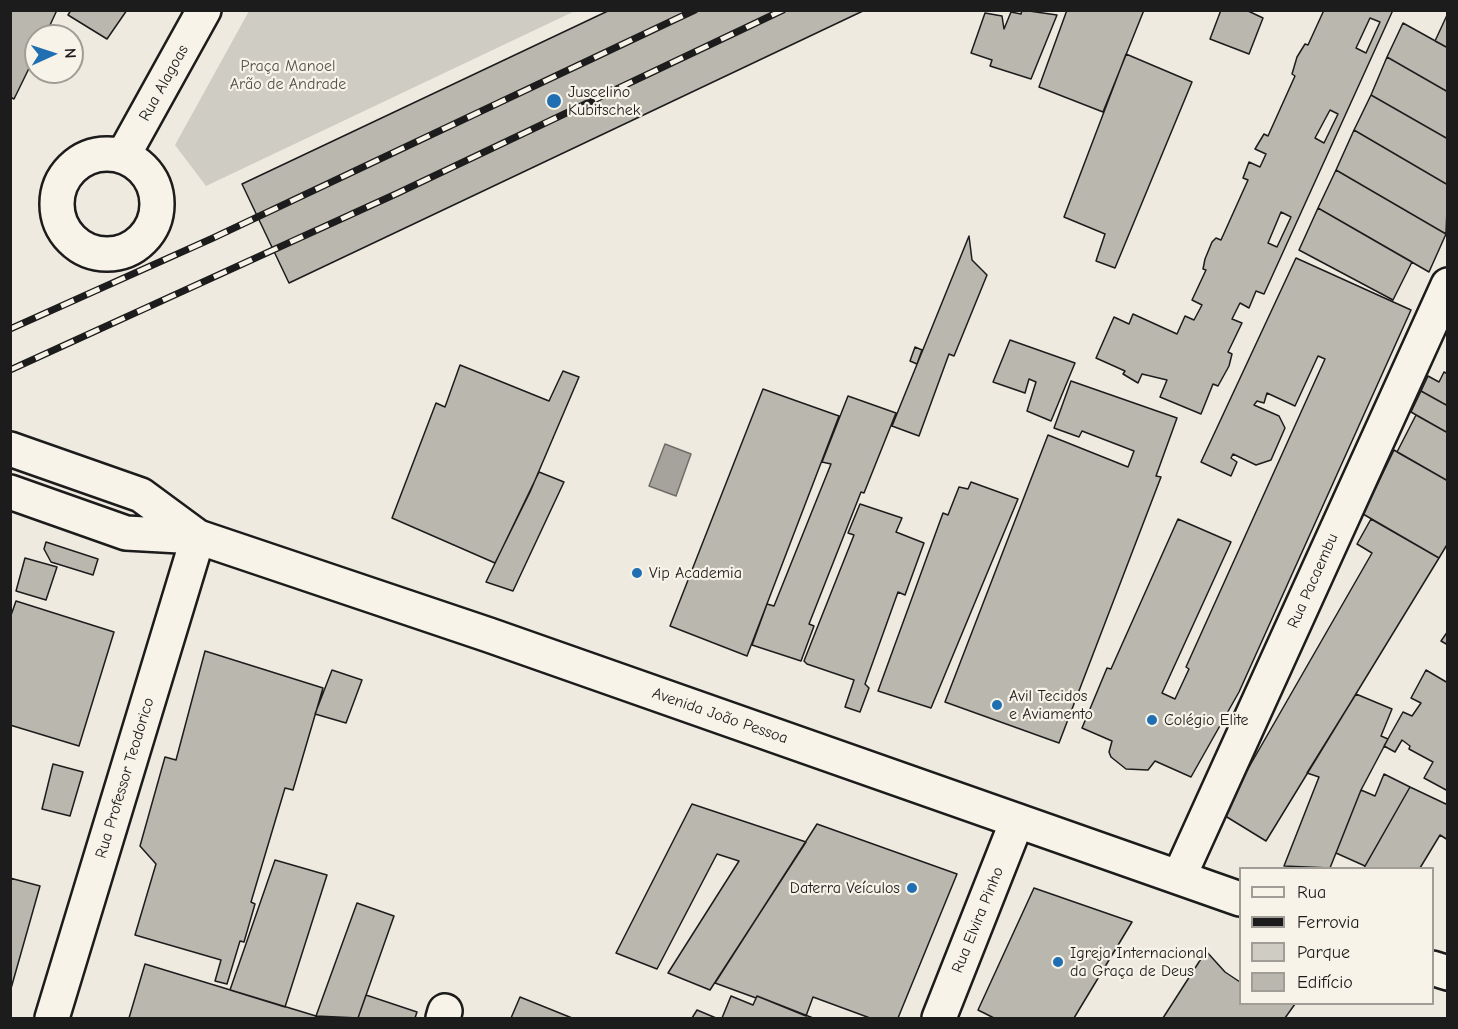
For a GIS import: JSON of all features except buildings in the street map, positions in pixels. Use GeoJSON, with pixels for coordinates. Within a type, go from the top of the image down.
{"type":"FeatureCollection","features":[{"type":"Feature","properties":{"kind":"main road","name":"Rua Alagoas"},"geometry":{"type":"LineString","coordinates":[[123,156],[204,10]]}},
{"type":"Feature","properties":{"kind":"main road","name":"Rua Pacaembu"},"geometry":{"type":"LineString","coordinates":[[1179,877],[1448,285]]}},
{"type":"Feature","properties":{"kind":"main road","name":"Avenida João Pessoa"},"geometry":{"type":"LineString","coordinates":[[10,449],[141,495],[198,537]]}},
{"type":"Feature","properties":{"kind":"main road","name":"Avenida João Pessoa"},"geometry":{"type":"LineString","coordinates":[[10,492],[126,533],[198,537],[482,633],[1239,899]]}},
{"type":"Feature","properties":{"kind":"main road","name":"Rua Professor Teodorico"},"geometry":{"type":"LineString","coordinates":[[52,1018],[198,537]]}},
{"type":"Feature","properties":{"kind":"main road","name":"Rua Elvira Pinho"},"geometry":{"type":"LineString","coordinates":[[939,1018],[1017,821]]}},
{"type":"Feature","properties":{"kind":"green space","name":"Praça Manoel Arão de Andrade"},"geometry":{"type":"Polygon","coordinates":[[[249,11],[575,11],[206,186],[175,145],[249,11]]]}},
{"type":"Feature","properties":{"kind":"shaded area"},"geometry":{"type":"Polygon","coordinates":[[[665,444],[691,454],[676,496],[649,486],[665,444]]]}},
{"type":"Feature","properties":{"kind":"railway"},"geometry":{"type":"LineString","coordinates":[[10,329],[213,238],[695,10]]}},
{"type":"Feature","properties":{"kind":"railway"},"geometry":{"type":"LineString","coordinates":[[10,370],[398,193],[783,10]]}},
{"type":"Feature","properties":{"kind":"place","name":"Juscelino Kubitschek"},"geometry":{"type":"Point","coordinates":[554,101]}},
{"type":"Feature","properties":{"kind":"place","name":"Vip Academia"},"geometry":{"type":"Point","coordinates":[637,573]}},
{"type":"Feature","properties":{"kind":"place","name":"Avil Tecidos e Aviamento"},"geometry":{"type":"Point","coordinates":[997,705]}},
{"type":"Feature","properties":{"kind":"place","name":"Colégio Elite"},"geometry":{"type":"Point","coordinates":[1152,720]}},
{"type":"Feature","properties":{"kind":"place","name":"Daterra Veículos"},"geometry":{"type":"Point","coordinates":[912,888]}},
{"type":"Feature","properties":{"kind":"place","name":"Igreja Internacional da Graça de Deus"},"geometry":{"type":"Point","coordinates":[1058,962]}}]}
